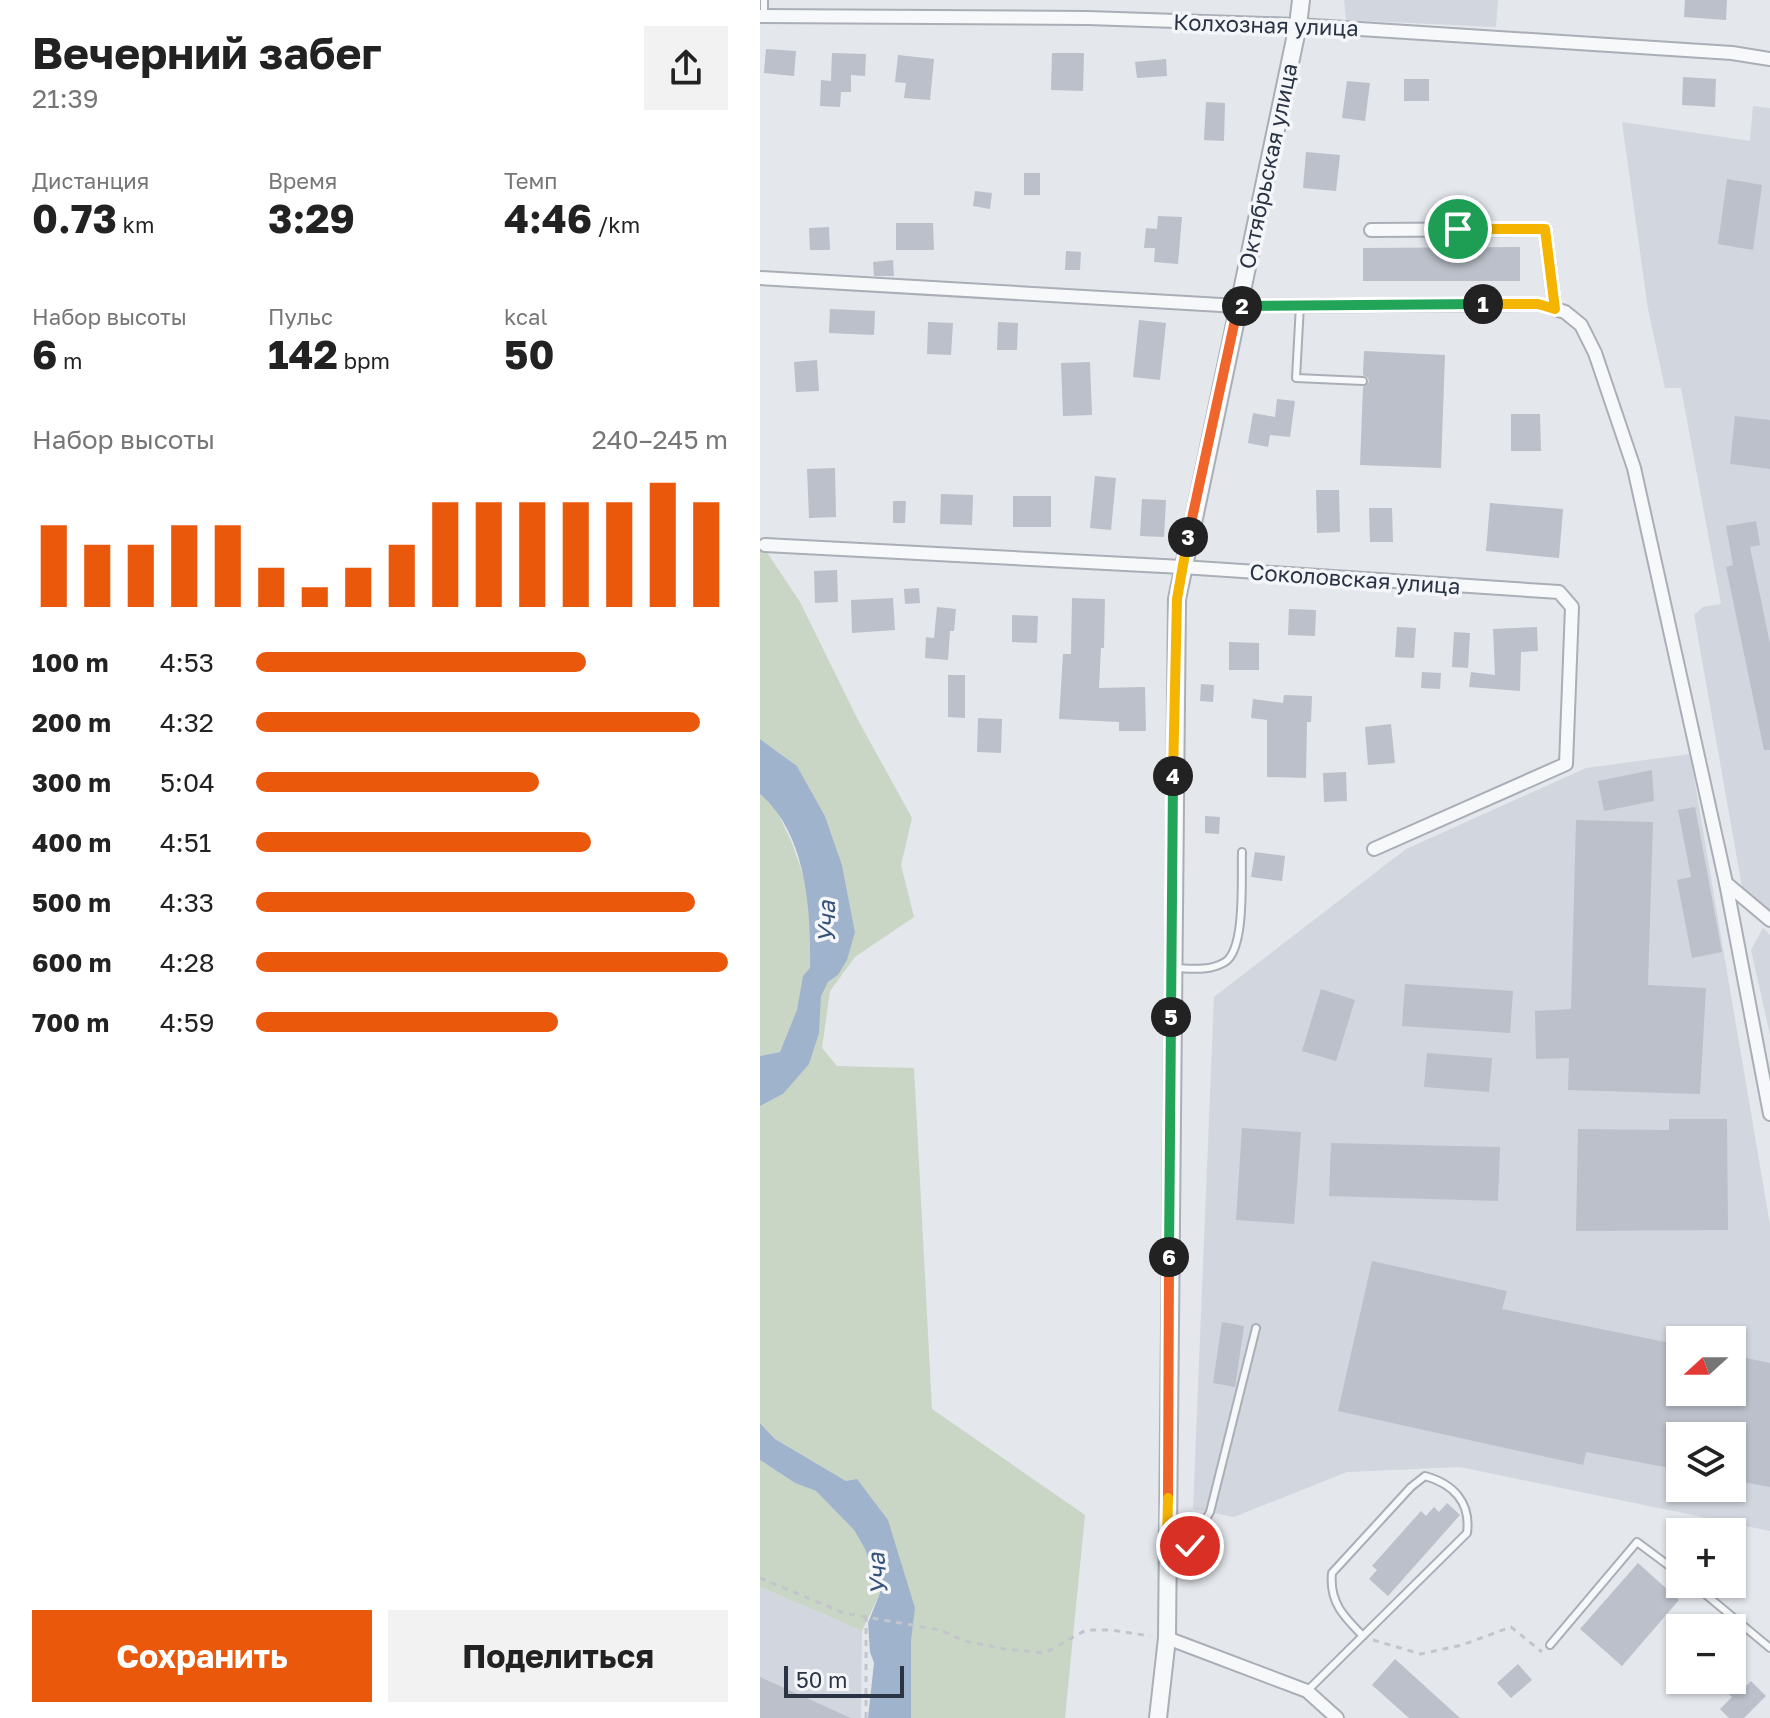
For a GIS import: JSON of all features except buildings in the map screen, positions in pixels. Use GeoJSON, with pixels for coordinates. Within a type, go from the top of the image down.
{"type":"FeatureCollection","features":[{"type":"Feature","properties":{"kind":"street","name":"Октябрьская улица"},"geometry":{"type":"LineString","coordinates":[[1158,1718],[1167,1638],[1177,599],[1301,0]]}},
{"type":"Feature","properties":{"kind":"street","name":"Колхозная улица"},"geometry":{"type":"LineString","coordinates":[[762,16],[1088,18],[1298,25],[1732,53],[1770,59]]}},
{"type":"Feature","properties":{"kind":"street"},"geometry":{"type":"LineString","coordinates":[[1371,230],[1545,229],[1555,309]]}},
{"type":"Feature","properties":{"kind":"street"},"geometry":{"type":"LineString","coordinates":[[760,278],[1238,306],[1538,304],[1565,312],[1581,325],[1595,353],[1634,468],[1726,883],[1770,1114]]}},
{"type":"Feature","properties":{"kind":"street","name":"Соколовская улица"},"geometry":{"type":"LineString","coordinates":[[765,545],[1182,567],[1559,592],[1572,607],[1566,764],[1374,849]]}},
{"type":"Feature","properties":{"kind":"street"},"geometry":{"type":"LineString","coordinates":[[1726,883],[1770,920]]}},
{"type":"Feature","properties":{"kind":"street"},"geometry":{"type":"LineString","coordinates":[[1167,1638],[1307,1691],[1337,1718]]}},
{"type":"Feature","properties":{"kind":"lane"},"geometry":{"type":"LineString","coordinates":[[762,16],[764,0]]}},
{"type":"Feature","properties":{"kind":"lane"},"geometry":{"type":"LineString","coordinates":[[1300,305],[1296,378],[1363,381]]}},
{"type":"Feature","properties":{"kind":"lane"},"geometry":{"type":"LineString","coordinates":[[1172,968],[1209,969],[1228,960],[1238,943],[1242,852]]}},
{"type":"Feature","properties":{"kind":"lane"},"geometry":{"type":"LineString","coordinates":[[1167,1544],[1190,1546],[1210,1512],[1256,1328]]}},
{"type":"Feature","properties":{"kind":"lane"},"geometry":{"type":"LineString","coordinates":[[1307,1691],[1363,1636],[1467,1533],[1470,1517],[1462,1499],[1443,1481],[1425,1476],[1411,1487],[1332,1573],[1330,1589],[1338,1610],[1363,1636]]}},
{"type":"Feature","properties":{"kind":"lane"},"geometry":{"type":"LineString","coordinates":[[1550,1645],[1637,1542],[1666,1564]]}},
{"type":"Feature","properties":{"kind":"lane"},"geometry":{"type":"LineString","coordinates":[[1710,1598],[1770,1648]]}},
{"type":"Feature","properties":{"kind":"path"},"geometry":{"type":"LineString","coordinates":[[760,1578],[844,1613],[940,1630],[964,1641],[1005,1649],[1045,1653],[1086,1630],[1111,1630],[1167,1638]]}},
{"type":"Feature","properties":{"kind":"path"},"geometry":{"type":"LineString","coordinates":[[866,1615],[866,1718]]}},
{"type":"Feature","properties":{"kind":"path"},"geometry":{"type":"LineString","coordinates":[[1363,1636],[1421,1654],[1462,1645],[1511,1627],[1543,1653],[1550,1645]]}},
{"type":"Feature","properties":{"kind":"shaded area"},"geometry":{"type":"Polygon","coordinates":[[[1344,0],[1498,0],[1496,27],[1346,20],[1344,0]]]}},
{"type":"Feature","properties":{"kind":"shaded area"},"geometry":{"type":"Polygon","coordinates":[[[1753,106],[1770,108],[1770,911],[1742,887],[1694,615],[1703,607],[1721,604],[1681,388],[1665,388],[1648,309],[1622,122],[1750,141],[1753,106]]]}},
{"type":"Feature","properties":{"kind":"shaded area"},"geometry":{"type":"Polygon","coordinates":[[[1690,754],[1770,1225],[1770,1531],[1746,1526],[1746,1518],[1707,1518],[1460,1467],[1347,1472],[1234,1517],[1193,1509],[1214,997],[1406,849],[1586,768],[1690,754]]]}},
{"type":"Feature","properties":{"kind":"shaded area"},"geometry":{"type":"Polygon","coordinates":[[[1763,928],[1770,935],[1770,1035],[1751,950],[1763,928]]]}},
{"type":"Feature","properties":{"kind":"shaded area"},"geometry":{"type":"Polygon","coordinates":[[[760,1587],[862,1631],[861,1718],[760,1718],[760,1587]]]}},
{"type":"Feature","properties":{"kind":"green space"},"geometry":{"type":"Polygon","coordinates":[[[760,542],[800,602],[858,720],[912,818],[901,865],[914,917],[855,957],[830,991],[822,1048],[837,1066],[914,1068],[932,1409],[1085,1515],[1065,1718],[911,1718],[911,1641],[915,1608],[846,1481],[775,1439],[760,1423],[760,1106],[783,1094],[819,1033],[820,996],[828,982],[838,975],[855,932],[842,865],[825,816],[797,766],[760,739],[760,542]]]}},
{"type":"Feature","properties":{"kind":"green space"},"geometry":{"type":"Polygon","coordinates":[[[760,794],[775,807],[792,843],[807,886],[811,929],[810,969],[790,1032],[780,1052],[760,1056],[760,794]]]}},
{"type":"Feature","properties":{"kind":"green space"},"geometry":{"type":"Polygon","coordinates":[[[760,1460],[795,1483],[816,1491],[854,1530],[865,1549],[880,1593],[862,1631],[760,1587],[760,1460]]]}},
{"type":"Feature","properties":{"kind":"water","name":"Уча"},"geometry":{"type":"Polygon","coordinates":[[[760,739],[797,766],[825,816],[842,865],[855,932],[847,960],[838,975],[828,982],[821,996],[819,1033],[809,1064],[783,1094],[760,1106],[760,1056],[780,1052],[797,1010],[803,976],[810,968],[810,946],[807,898],[797,852],[776,811],[760,794],[760,739]]]}},
{"type":"Feature","properties":{"kind":"water","name":"Уча"},"geometry":{"type":"Polygon","coordinates":[[[760,1423],[775,1439],[846,1481],[857,1479],[888,1520],[915,1608],[911,1642],[911,1718],[868,1718],[874,1663],[868,1623],[880,1593],[865,1549],[854,1530],[816,1491],[795,1483],[760,1460],[760,1423]]]}},
{"type":"Feature","properties":{"kind":"route"},"geometry":{"type":"LineString","coordinates":[[1190,1546],[1167,1544],[1174,700],[1177,599],[1182,567],[1238,306],[1538,304],[1555,309],[1545,229],[1458,229]]}}]}
